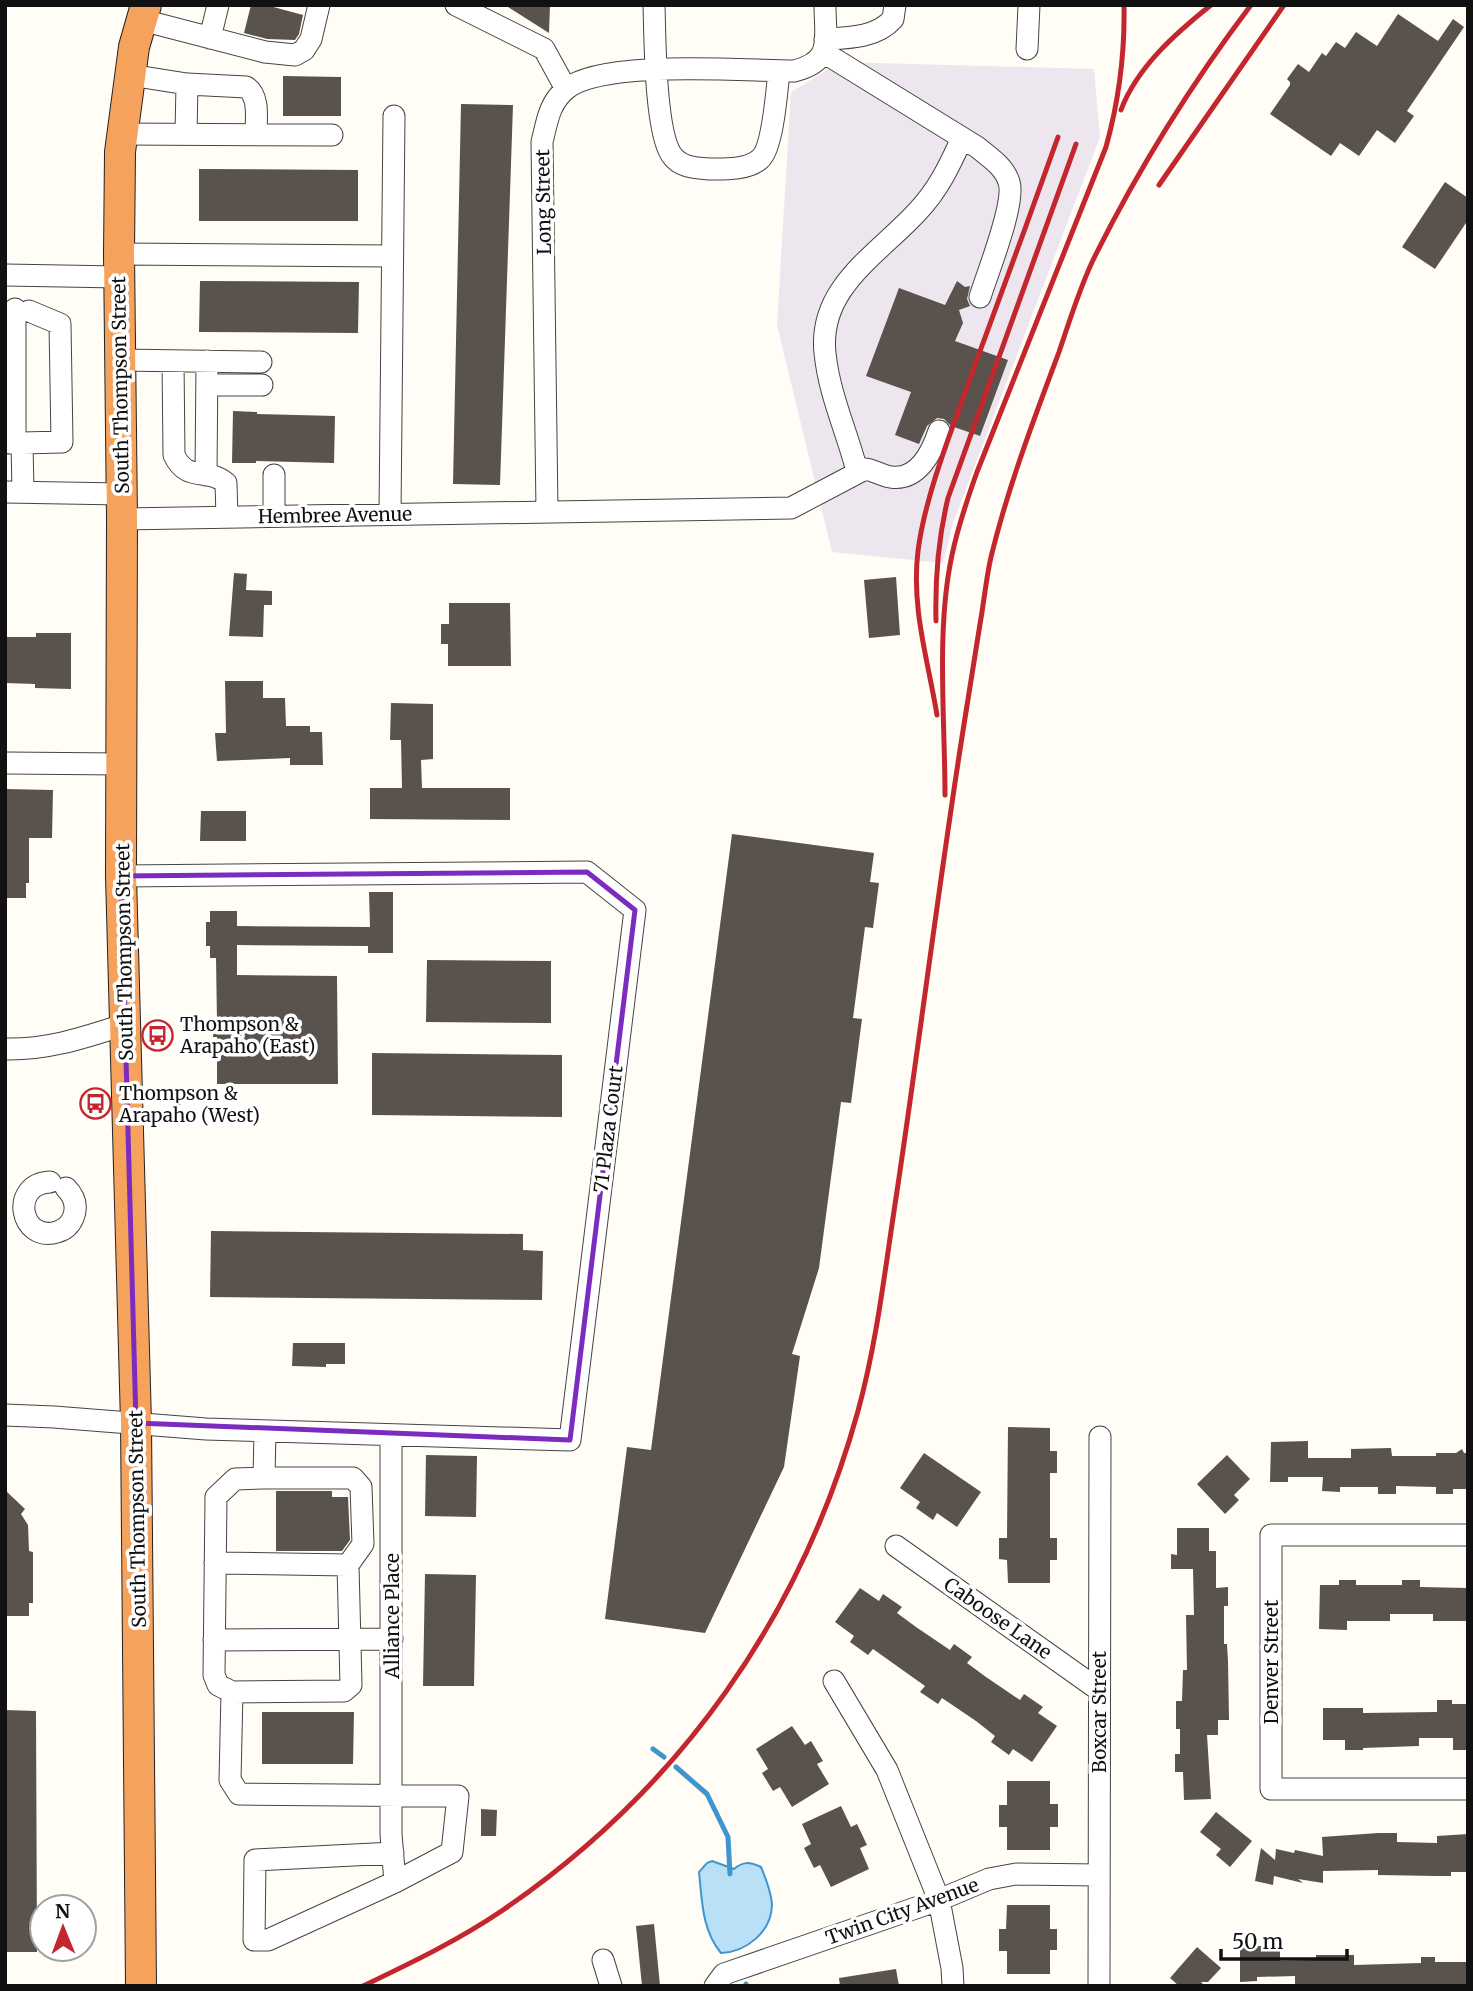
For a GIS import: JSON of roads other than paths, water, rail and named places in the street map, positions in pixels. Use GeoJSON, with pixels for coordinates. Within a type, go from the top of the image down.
{"type":"FeatureCollection","features":[{"type":"Feature","properties":{"kind":"highway","name":"South Thompson Street"},"geometry":{"type":"LineString","coordinates":[[137,31],[120,152],[119,266],[122,506],[121,876],[136,1423],[141,1986]]}},
{"type":"Feature","properties":{"kind":"street"},"geometry":{"type":"LineString","coordinates":[[210,38],[218,5]]}},
{"type":"Feature","properties":{"kind":"street"},"geometry":{"type":"LineString","coordinates":[[456,5],[544,49],[566,89],[589,78],[656,69],[779,71],[809,67],[819,61],[824,46],[825,5]]}},
{"type":"Feature","properties":{"kind":"street"},"geometry":{"type":"LineString","coordinates":[[654,5],[656,69],[664,138],[676,161],[688,167],[711,169],[752,164],[763,157],[772,130],[779,71]]}},
{"type":"Feature","properties":{"kind":"street"},"geometry":{"type":"LineString","coordinates":[[824,46],[878,31],[893,19],[895,5]]}},
{"type":"Feature","properties":{"kind":"street"},"geometry":{"type":"LineString","coordinates":[[1027,49],[1029,5]]}},
{"type":"Feature","properties":{"kind":"street"},"geometry":{"type":"LineString","coordinates":[[137,31],[210,38],[265,52],[295,55],[304,50],[311,39],[313,6]]}},
{"type":"Feature","properties":{"kind":"street"},"geometry":{"type":"LineString","coordinates":[[137,31],[187,84],[186,134]]}},
{"type":"Feature","properties":{"kind":"street"},"geometry":{"type":"LineString","coordinates":[[824,46],[998,164],[1010,183],[1010,202],[980,297]]}},
{"type":"Feature","properties":{"kind":"street"},"geometry":{"type":"LineString","coordinates":[[187,84],[234,85],[252,91],[255,97],[256,134]]}},
{"type":"Feature","properties":{"kind":"street","name":"Long Street"},"geometry":{"type":"LineString","coordinates":[[547,511],[542,142],[551,107],[566,89]]}},
{"type":"Feature","properties":{"kind":"street"},"geometry":{"type":"LineString","coordinates":[[390,514],[394,116]]}},
{"type":"Feature","properties":{"kind":"street"},"geometry":{"type":"LineString","coordinates":[[122,134],[332,135]]}},
{"type":"Feature","properties":{"kind":"street"},"geometry":{"type":"LineString","coordinates":[[939,431],[933,448],[923,464],[915,470],[892,478],[873,470],[857,471],[833,392],[825,352],[825,327],[830,308],[842,288],[942,181],[962,138]]}},
{"type":"Feature","properties":{"kind":"street"},"geometry":{"type":"LineString","coordinates":[[5,275],[29,276],[119,266],[391,256]]}},
{"type":"Feature","properties":{"kind":"street"},"geometry":{"type":"LineString","coordinates":[[14,492],[16,310],[29,276]]}},
{"type":"Feature","properties":{"kind":"street"},"geometry":{"type":"LineString","coordinates":[[14,443],[62,442],[60,324],[16,310]]}},
{"type":"Feature","properties":{"kind":"street"},"geometry":{"type":"LineString","coordinates":[[120,360],[261,362]]}},
{"type":"Feature","properties":{"kind":"street"},"geometry":{"type":"LineString","coordinates":[[173,361],[174,455],[178,464],[186,471],[220,478],[226,483],[227,517]]}},
{"type":"Feature","properties":{"kind":"street"},"geometry":{"type":"LineString","coordinates":[[206,475],[207,361]]}},
{"type":"Feature","properties":{"kind":"street"},"geometry":{"type":"LineString","coordinates":[[207,385],[262,385]]}},
{"type":"Feature","properties":{"kind":"street","name":"Hembree Avenue"},"geometry":{"type":"LineString","coordinates":[[14,492],[227,517],[791,508],[857,471]]}},
{"type":"Feature","properties":{"kind":"street"},"geometry":{"type":"LineString","coordinates":[[274,475],[274,516]]}},
{"type":"Feature","properties":{"kind":"street"},"geometry":{"type":"LineString","coordinates":[[5,763],[122,764]]}},
{"type":"Feature","properties":{"kind":"street","name":"71 Plaza Court"},"geometry":{"type":"LineString","coordinates":[[5,1415],[265,1431],[570,1440],[635,910],[587,872],[121,876]]}},
{"type":"Feature","properties":{"kind":"street"},"geometry":{"type":"LineString","coordinates":[[5,1049],[70,1043],[117,1027],[125,1027]]}},
{"type":"Feature","properties":{"kind":"street"},"geometry":{"type":"LineString","coordinates":[[39,1184],[58,1185],[75,1201],[76,1210],[73,1219],[62,1231],[54,1233],[38,1231],[14,1204],[39,1184]]}},
{"type":"Feature","properties":{"kind":"street"},"geometry":{"type":"LineString","coordinates":[[264,1478],[265,1431]]}},
{"type":"Feature","properties":{"kind":"street","name":"Alliance Place"},"geometry":{"type":"LineString","coordinates":[[391,1436],[392,1795],[396,1882]]}},
{"type":"Feature","properties":{"kind":"street","name":"Boxcar Street"},"geometry":{"type":"LineString","coordinates":[[1099,1986],[1100,1437]]}},
{"type":"Feature","properties":{"kind":"street"},"geometry":{"type":"LineString","coordinates":[[353,1478],[361,1487],[362,1516],[363,1544],[348,1565],[351,1685],[344,1690],[232,1692],[218,1685],[214,1675],[216,1497],[235,1479],[353,1478]]}},
{"type":"Feature","properties":{"kind":"street"},"geometry":{"type":"LineString","coordinates":[[362,1516],[391,1516]]}},
{"type":"Feature","properties":{"kind":"street","name":"Denver Street"},"geometry":{"type":"LineString","coordinates":[[1468,1535],[1271,1535],[1271,1789],[1468,1790]]}},
{"type":"Feature","properties":{"kind":"street","name":"Caboose Lane"},"geometry":{"type":"LineString","coordinates":[[896,1546],[1099,1690]]}},
{"type":"Feature","properties":{"kind":"street"},"geometry":{"type":"LineString","coordinates":[[215,1563],[348,1565]]}},
{"type":"Feature","properties":{"kind":"street"},"geometry":{"type":"LineString","coordinates":[[214,1640],[392,1639]]}},
{"type":"Feature","properties":{"kind":"street"},"geometry":{"type":"LineString","coordinates":[[835,1681],[887,1770],[939,1900],[953,1986]]}},
{"type":"Feature","properties":{"kind":"street"},"geometry":{"type":"LineString","coordinates":[[232,1692],[230,1780],[239,1794],[458,1796],[452,1852],[396,1882],[268,1940],[254,1940],[255,1860],[393,1853]]}},
{"type":"Feature","properties":{"kind":"street","name":"Twin City Avenue"},"geometry":{"type":"LineString","coordinates":[[715,1986],[724,1974],[939,1900],[989,1879],[1016,1874],[1099,1875]]}},
{"type":"Feature","properties":{"kind":"street"},"geometry":{"type":"LineString","coordinates":[[603,1961],[611,1986]]}},
{"type":"Feature","properties":{"kind":"water"},"geometry":{"type":"Polygon","coordinates":[[[712,1861],[734,1869],[747,1863],[761,1867],[771,1894],[771,1914],[762,1932],[740,1949],[730,1952],[721,1953],[710,1935],[704,1915],[699,1872],[712,1861]]]}},
{"type":"Feature","properties":{"kind":"waterway"},"geometry":{"type":"LineString","coordinates":[[653,1749],[664,1757]]}},
{"type":"Feature","properties":{"kind":"waterway"},"geometry":{"type":"LineString","coordinates":[[676,1767],[707,1794],[728,1837],[730,1874]]}},
{"type":"Feature","properties":{"kind":"railway"},"geometry":{"type":"LineString","coordinates":[[945,795],[942,674],[944,613],[954,544],[977,472],[1106,147],[1120,77],[1124,5]]}},
{"type":"Feature","properties":{"kind":"railway"},"geometry":{"type":"LineString","coordinates":[[1121,110],[1147,65],[1171,39],[1211,5]]}},
{"type":"Feature","properties":{"kind":"railway"},"geometry":{"type":"LineString","coordinates":[[363,1986],[417,1960],[503,1910],[567,1862],[625,1810],[678,1753],[726,1692],[767,1628],[803,1559],[834,1487],[865,1385],[884,1278],[953,794],[988,574],[998,531],[1013,479],[1095,256],[1167,127],[1251,5]]}},
{"type":"Feature","properties":{"kind":"railway"},"geometry":{"type":"LineString","coordinates":[[1159,185],[1284,5]]}},
{"type":"Feature","properties":{"kind":"railway"},"geometry":{"type":"LineString","coordinates":[[937,715],[917,593],[916,572],[922,529],[948,438],[1058,137]]}},
{"type":"Feature","properties":{"kind":"railway"},"geometry":{"type":"LineString","coordinates":[[936,621],[938,559],[948,498],[1076,144]]}},
{"type":"Feature","properties":{"kind":"place","name":"Thompson & Arapaho (East)"},"geometry":{"type":"Point","coordinates":[157,1035]}},
{"type":"Feature","properties":{"kind":"place","name":"Thompson & Arapaho (West)"},"geometry":{"type":"Point","coordinates":[96,1104]}}]}
